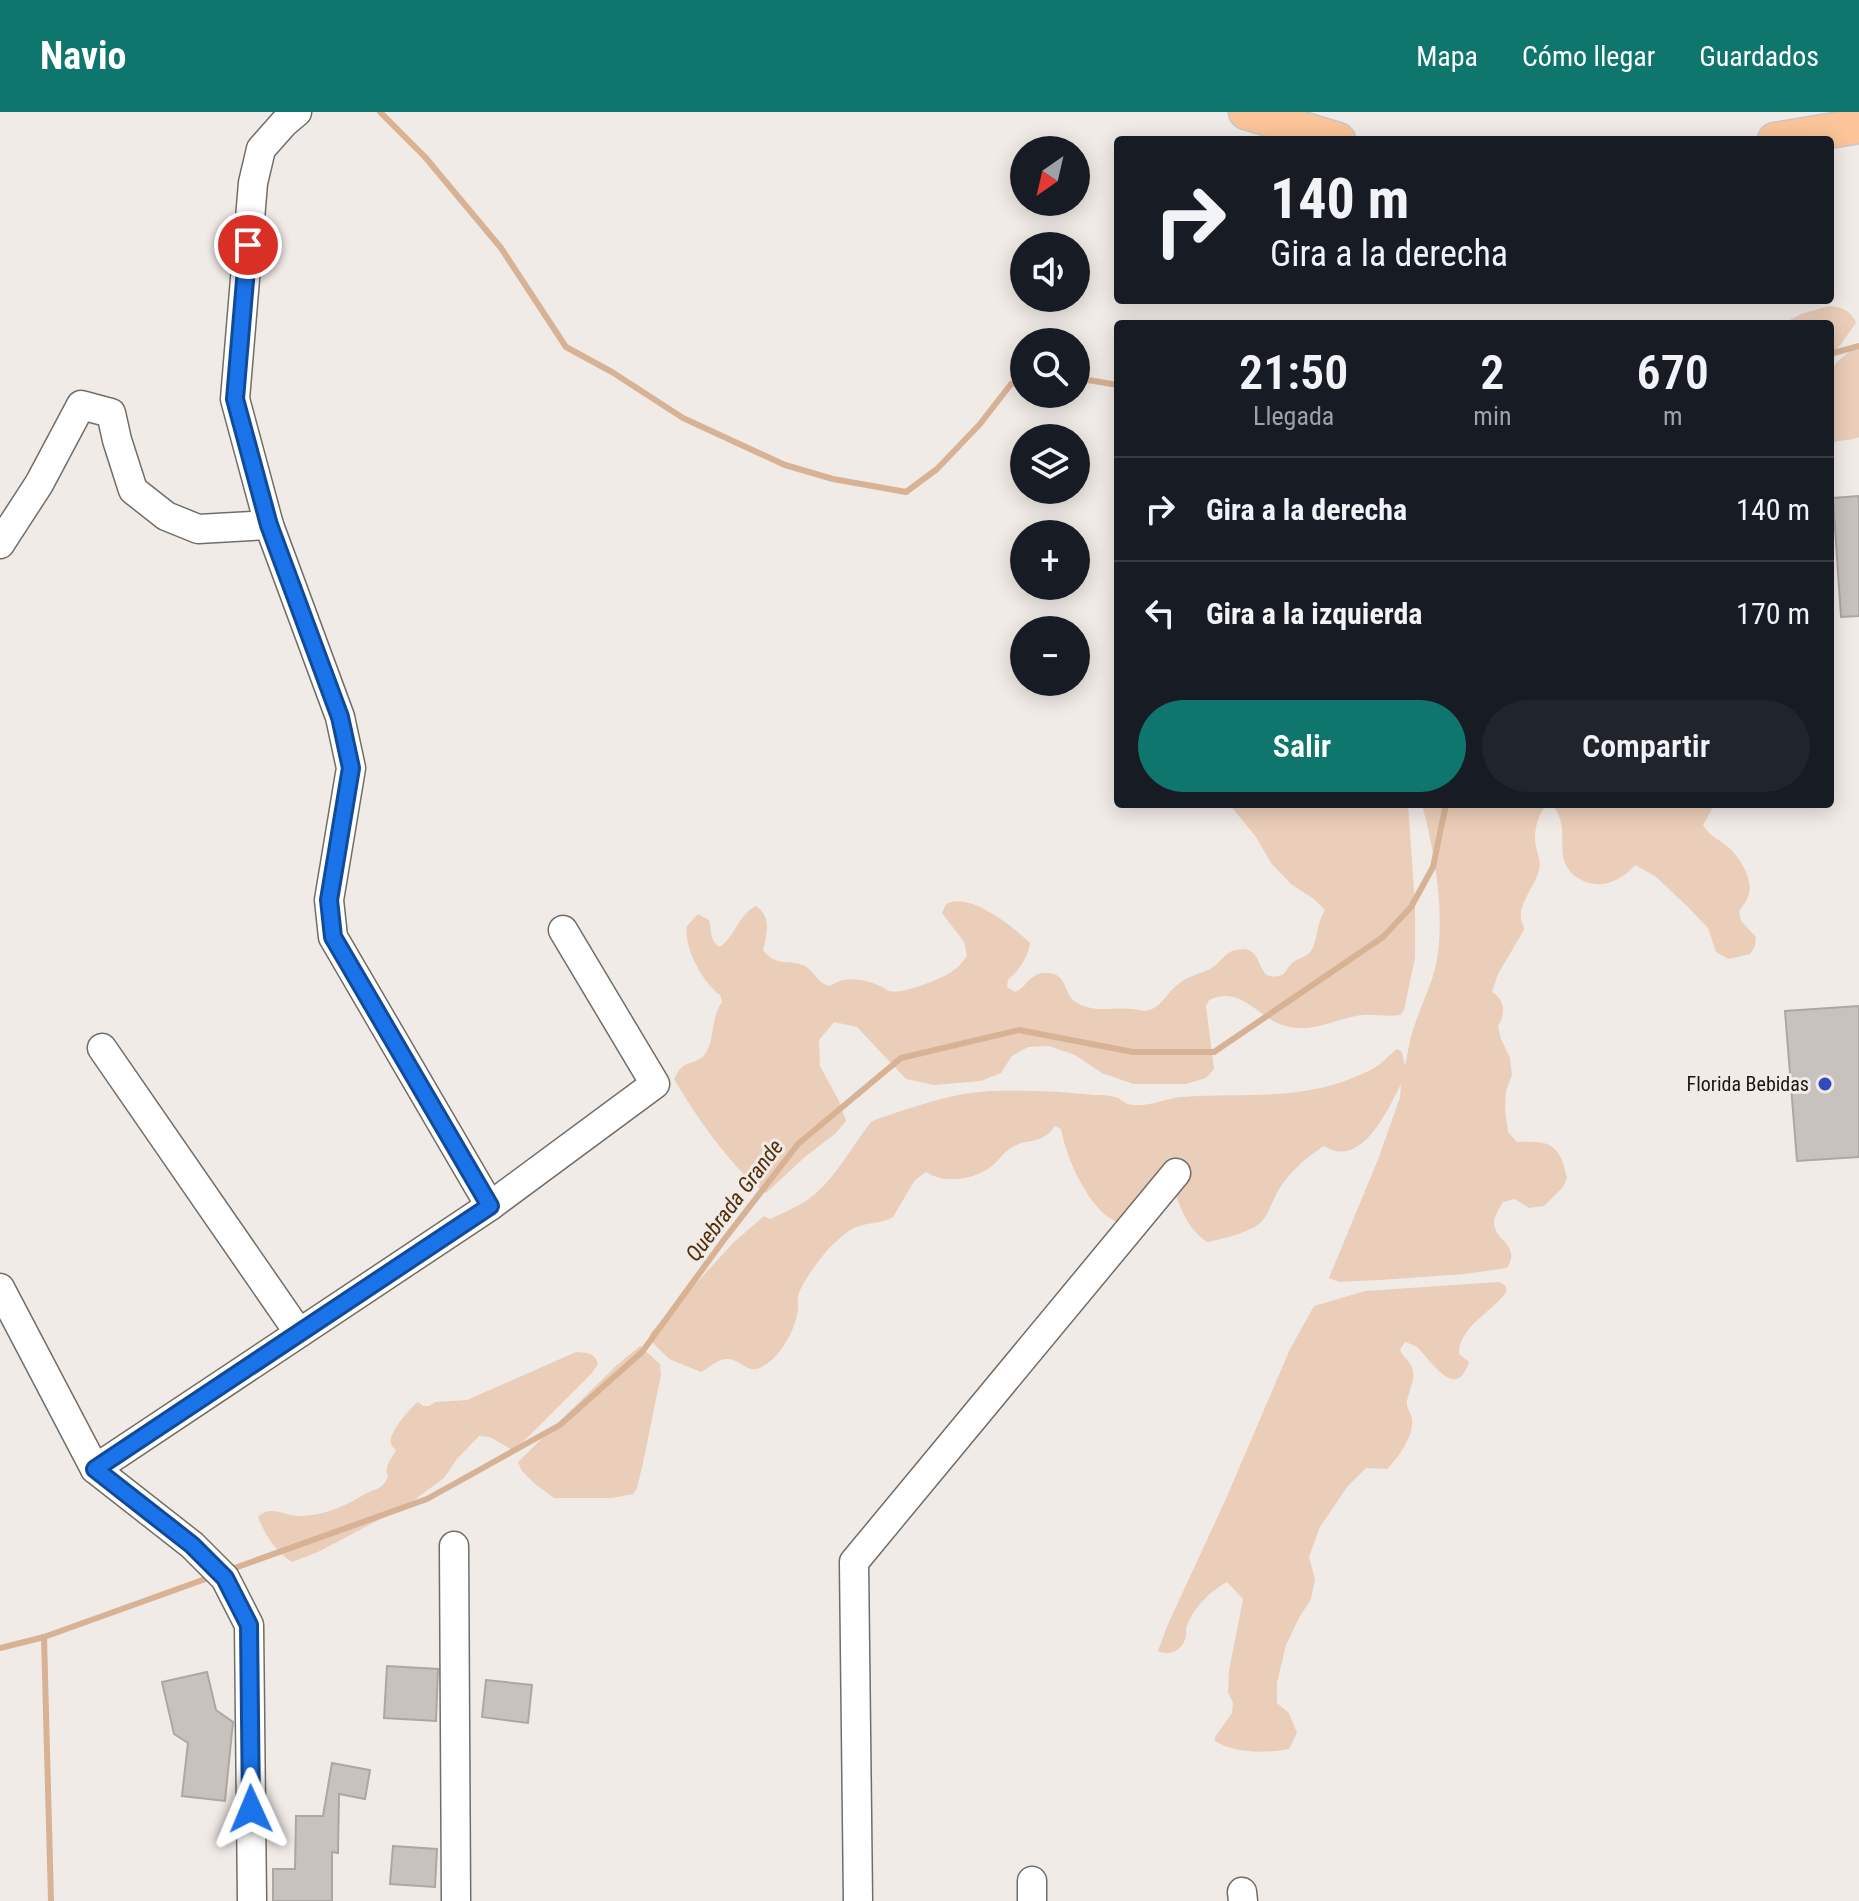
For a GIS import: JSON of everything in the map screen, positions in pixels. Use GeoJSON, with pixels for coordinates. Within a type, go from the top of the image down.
{"type":"FeatureCollection","features":[{"type":"Feature","properties":{"kind":"main road"},"geometry":{"type":"LineString","coordinates":[[1246,112],[1325,136]]}},
{"type":"Feature","properties":{"kind":"main road"},"geometry":{"type":"LineString","coordinates":[[1799,136],[1859,126]]}},
{"type":"Feature","properties":{"kind":"street"},"geometry":{"type":"LineString","coordinates":[[297,112],[261,149],[253,183],[235,399],[269,525],[340,717],[351,768],[329,900],[333,937],[490,1206]]}},
{"type":"Feature","properties":{"kind":"street"},"geometry":{"type":"LineString","coordinates":[[0,544],[39,484],[81,405],[111,413],[133,490],[166,516],[198,529],[269,525]]}},
{"type":"Feature","properties":{"kind":"street"},"geometry":{"type":"LineString","coordinates":[[95,1469],[490,1206],[655,1084],[563,930]]}},
{"type":"Feature","properties":{"kind":"street"},"geometry":{"type":"LineString","coordinates":[[102,1048],[299,1333]]}},
{"type":"Feature","properties":{"kind":"street"},"geometry":{"type":"LineString","coordinates":[[858,1901],[854,1562],[1176,1173]]}},
{"type":"Feature","properties":{"kind":"street"},"geometry":{"type":"LineString","coordinates":[[0,1288],[95,1469],[192,1545],[225,1578],[249,1625],[252,1901]]}},
{"type":"Feature","properties":{"kind":"street"},"geometry":{"type":"LineString","coordinates":[[454,1546],[456,1901]]}},
{"type":"Feature","properties":{"kind":"shaded area"},"geometry":{"type":"Polygon","coordinates":[[[1829,306],[1837,307],[1852,315],[1856,323],[1834,353],[1834,320],[1790,320],[1829,306]]]}},
{"type":"Feature","properties":{"kind":"shaded area"},"geometry":{"type":"Polygon","coordinates":[[[1859,343],[1859,437],[1834,443],[1834,366],[1859,343]]]}},
{"type":"Feature","properties":{"kind":"shaded area"},"geometry":{"type":"Polygon","coordinates":[[[1232,808],[1408,808],[1415,904],[1415,958],[1404,1010],[1400,1015],[1362,1015],[1313,1027],[1293,1028],[1273,1021],[1239,999],[1220,996],[1209,1000],[1206,1006],[1214,1069],[1206,1078],[1186,1084],[1133,1084],[1102,1073],[1075,1055],[1049,1046],[1028,1047],[1012,1056],[1001,1073],[981,1081],[934,1085],[906,1079],[857,1027],[834,1022],[819,1040],[820,1066],[846,1121],[766,1193],[728,1156],[674,1079],[681,1068],[701,1058],[707,1051],[722,1002],[720,995],[701,973],[688,944],[687,926],[698,914],[709,920],[712,938],[720,947],[745,914],[756,906],[766,921],[763,950],[768,956],[805,966],[822,983],[830,986],[843,980],[857,980],[895,992],[949,973],[967,956],[964,942],[942,913],[946,904],[967,902],[991,913],[1030,943],[1022,963],[1008,980],[1007,987],[1015,992],[1035,976],[1052,973],[1061,979],[1072,999],[1084,1006],[1147,1011],[1157,1006],[1184,980],[1212,968],[1232,951],[1250,951],[1266,974],[1278,976],[1311,951],[1325,910],[1291,884],[1271,863],[1256,837],[1232,808]]]}},
{"type":"Feature","properties":{"kind":"shaded area"},"geometry":{"type":"Polygon","coordinates":[[[1423,808],[1544,808],[1536,829],[1535,843],[1540,866],[1521,912],[1524,930],[1498,974],[1492,992],[1503,1007],[1498,1026],[1510,1058],[1512,1075],[1506,1091],[1508,1132],[1517,1142],[1552,1146],[1561,1157],[1567,1178],[1563,1187],[1544,1206],[1529,1208],[1515,1199],[1503,1202],[1494,1221],[1495,1228],[1511,1253],[1507,1268],[1380,1280],[1339,1282],[1329,1278],[1379,1157],[1400,1097],[1401,1084],[1381,1121],[1362,1144],[1350,1150],[1338,1151],[1324,1146],[1317,1150],[1285,1180],[1261,1222],[1236,1235],[1207,1242],[1191,1226],[1175,1194],[1118,1223],[1114,1221],[1102,1212],[1088,1194],[1071,1162],[1061,1129],[1055,1126],[1039,1139],[1011,1148],[977,1175],[950,1179],[926,1172],[915,1180],[893,1217],[857,1227],[844,1235],[808,1276],[800,1291],[795,1324],[788,1339],[779,1353],[761,1367],[751,1369],[725,1359],[701,1372],[669,1359],[650,1340],[654,1329],[734,1242],[764,1216],[770,1219],[815,1194],[838,1169],[871,1122],[877,1119],[947,1098],[990,1091],[1106,1095],[1135,1105],[1182,1097],[1303,1091],[1350,1079],[1377,1066],[1397,1049],[1402,1052],[1405,1066],[1413,1029],[1438,953],[1440,916],[1423,808]]]}},
{"type":"Feature","properties":{"kind":"shaded area"},"geometry":{"type":"Polygon","coordinates":[[[1554,808],[1712,808],[1703,825],[1736,856],[1749,881],[1749,894],[1739,911],[1741,921],[1756,937],[1750,954],[1729,959],[1716,952],[1708,928],[1655,876],[1635,865],[1620,878],[1608,883],[1593,884],[1578,878],[1565,864],[1554,808]]]}},
{"type":"Feature","properties":{"kind":"shaded area"},"geometry":{"type":"Polygon","coordinates":[[[1499,1282],[1505,1285],[1507,1291],[1470,1327],[1460,1344],[1459,1354],[1469,1362],[1464,1374],[1457,1379],[1443,1375],[1417,1347],[1405,1342],[1400,1350],[1413,1370],[1407,1401],[1412,1419],[1408,1439],[1387,1469],[1366,1468],[1347,1487],[1320,1527],[1309,1557],[1315,1579],[1311,1599],[1286,1645],[1277,1683],[1277,1703],[1289,1713],[1297,1733],[1289,1749],[1251,1751],[1215,1741],[1232,1713],[1233,1703],[1228,1692],[1229,1671],[1243,1599],[1227,1582],[1222,1585],[1193,1614],[1185,1640],[1179,1648],[1167,1653],[1158,1651],[1290,1349],[1314,1306],[1365,1291],[1499,1282]]]}},
{"type":"Feature","properties":{"kind":"shaded area"},"geometry":{"type":"Polygon","coordinates":[[[640,1346],[660,1364],[661,1375],[637,1488],[633,1494],[612,1498],[554,1498],[522,1471],[518,1462],[640,1346]]]}},
{"type":"Feature","properties":{"kind":"shaded area"},"geometry":{"type":"Polygon","coordinates":[[[576,1352],[592,1355],[598,1364],[517,1448],[512,1450],[490,1437],[479,1436],[444,1478],[409,1504],[318,1552],[292,1562],[268,1537],[258,1517],[267,1511],[299,1516],[317,1514],[342,1506],[381,1486],[386,1481],[387,1466],[396,1450],[391,1444],[393,1434],[418,1402],[429,1406],[435,1402],[467,1400],[576,1352]]]}},
{"type":"Feature","properties":{"kind":"building"},"geometry":{"type":"Polygon","coordinates":[[[1859,496],[1859,616],[1841,617],[1834,498],[1859,496]]]}},
{"type":"Feature","properties":{"kind":"building","name":"Florida Bebidas"},"geometry":{"type":"Polygon","coordinates":[[[1859,1006],[1859,1157],[1797,1161],[1785,1011],[1859,1006]]]}},
{"type":"Feature","properties":{"kind":"building"},"geometry":{"type":"Polygon","coordinates":[[[387,1666],[438,1669],[436,1721],[384,1718],[387,1666]]]}},
{"type":"Feature","properties":{"kind":"building"},"geometry":{"type":"Polygon","coordinates":[[[207,1672],[216,1710],[233,1722],[225,1801],[182,1796],[188,1743],[174,1734],[162,1682],[207,1672]]]}},
{"type":"Feature","properties":{"kind":"building"},"geometry":{"type":"Polygon","coordinates":[[[486,1680],[532,1685],[528,1723],[482,1717],[486,1680]]]}},
{"type":"Feature","properties":{"kind":"building"},"geometry":{"type":"Polygon","coordinates":[[[332,1763],[370,1770],[365,1799],[339,1794],[338,1853],[332,1852],[332,1901],[273,1901],[273,1869],[295,1869],[296,1816],[323,1816],[332,1763]]]}},
{"type":"Feature","properties":{"kind":"building"},"geometry":{"type":"Polygon","coordinates":[[[393,1846],[437,1849],[435,1887],[390,1884],[393,1846]]]}},
{"type":"Feature","properties":{"kind":"waterway"},"geometry":{"type":"LineString","coordinates":[[380,112],[425,157],[501,248],[566,347],[612,372],[683,418],[785,465],[833,479],[906,492],[937,469],[980,424],[1010,385]]}},
{"type":"Feature","properties":{"kind":"waterway","name":"Quebrada Grande"},"geometry":{"type":"LineString","coordinates":[[1834,353],[1859,346]]}},
{"type":"Feature","properties":{"kind":"waterway"},"geometry":{"type":"LineString","coordinates":[[1090,380],[1114,384]]}},
{"type":"Feature","properties":{"kind":"waterway","name":"Quebrada Grande"},"geometry":{"type":"LineString","coordinates":[[229,1570],[427,1499],[560,1425],[642,1352],[798,1144],[901,1058],[1019,1030],[1133,1052],[1214,1052],[1383,937],[1411,907],[1433,867],[1445,808]]}},
{"type":"Feature","properties":{"kind":"waterway","name":"Quebrada Grande"},"geometry":{"type":"LineString","coordinates":[[0,1648],[44,1637],[211,1577]]}},
{"type":"Feature","properties":{"kind":"waterway"},"geometry":{"type":"LineString","coordinates":[[44,1637],[51,1901]]}},
{"type":"Feature","properties":{"kind":"place","name":"Florida Bebidas"},"geometry":{"type":"Point","coordinates":[1825,1084]}},
{"type":"Feature","properties":{"kind":"route"},"geometry":{"type":"LineString","coordinates":[[248,245],[235,399],[269,525],[340,717],[351,768],[329,900],[333,937],[490,1206],[95,1469],[192,1545],[225,1578],[249,1625],[251,1809]]}}]}
